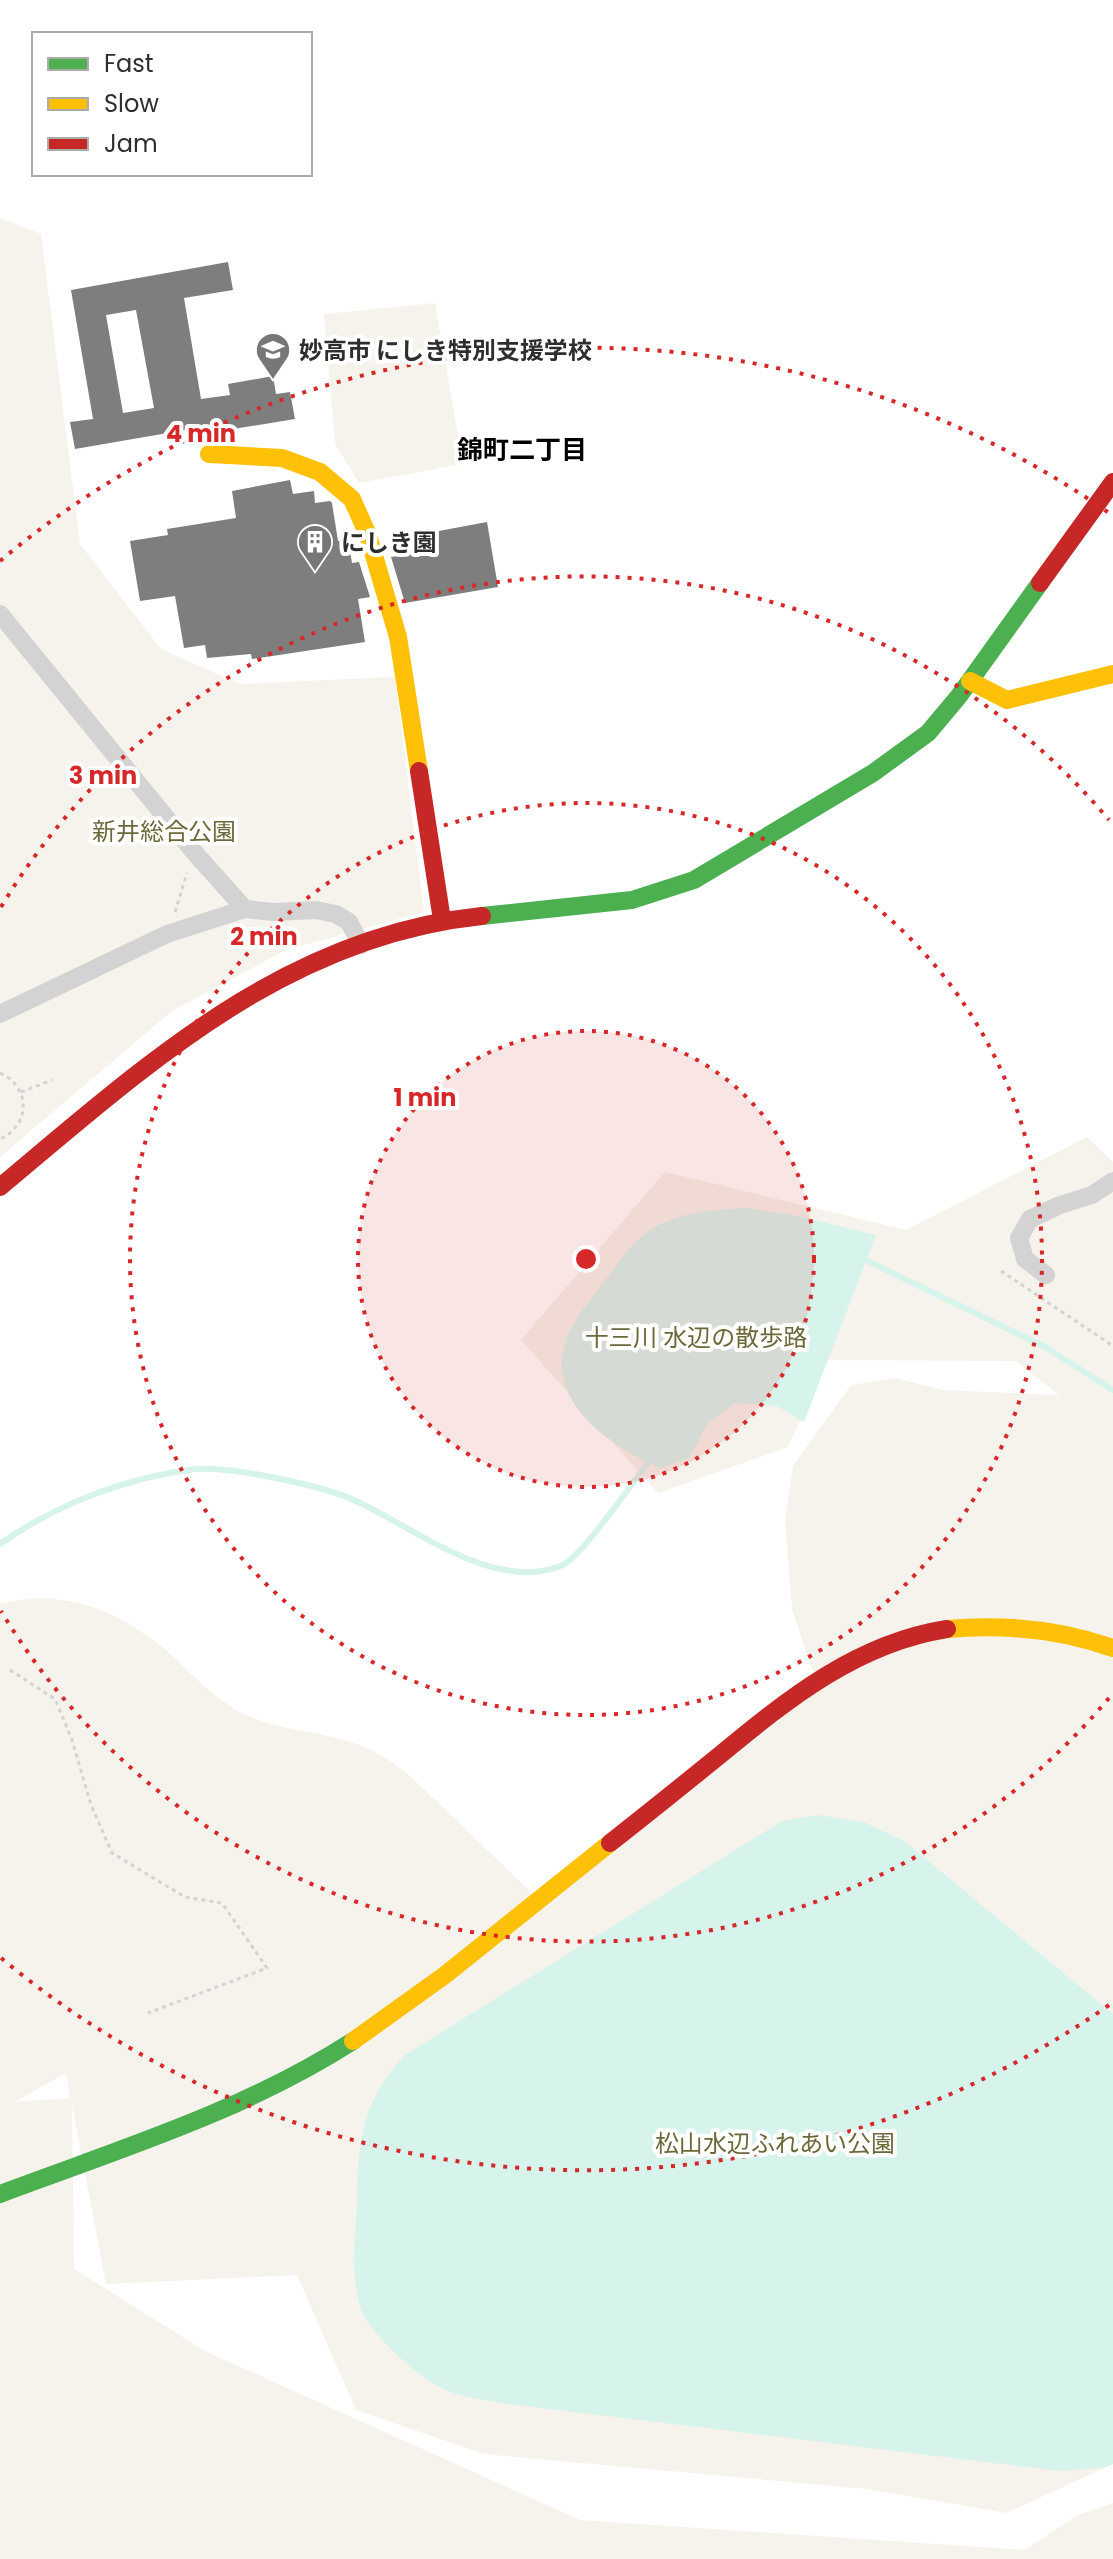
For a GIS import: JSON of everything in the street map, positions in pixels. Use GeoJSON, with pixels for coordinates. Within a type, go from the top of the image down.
{"type":"FeatureCollection","features":[{"type":"Feature","properties":{"kind":"street"},"geometry":{"type":"LineString","coordinates":[[209,454],[282,458],[320,472],[352,499],[368,535],[398,637],[442,920]]}},
{"type":"Feature","properties":{"kind":"street"},"geometry":{"type":"LineString","coordinates":[[0,1187],[138,1072],[211,1019],[271,983],[361,945],[442,920],[632,900],[694,880],[873,773],[928,733],[970,681],[1113,482]]}},
{"type":"Feature","properties":{"kind":"street"},"geometry":{"type":"LineString","coordinates":[[0,614],[194,852],[245,909]]}},
{"type":"Feature","properties":{"kind":"street"},"geometry":{"type":"LineString","coordinates":[[970,681],[1007,700],[1113,674]]}},
{"type":"Feature","properties":{"kind":"street"},"geometry":{"type":"LineString","coordinates":[[0,1014],[167,934],[245,909],[274,912],[316,910],[336,914],[349,922],[361,945]]}},
{"type":"Feature","properties":{"kind":"street"},"geometry":{"type":"LineString","coordinates":[[1046,1275],[1025,1259],[1019,1238],[1030,1219],[1092,1195],[1113,1181]]}},
{"type":"Feature","properties":{"kind":"street"},"geometry":{"type":"LineString","coordinates":[[0,2194],[265,2091],[333,2054],[422,1993],[787,1701],[868,1652],[924,1630],[989,1625],[1054,1631],[1113,1648]]}},
{"type":"Feature","properties":{"kind":"path"},"geometry":{"type":"LineString","coordinates":[[167,934],[194,852]]}},
{"type":"Feature","properties":{"kind":"path"},"geometry":{"type":"LineString","coordinates":[[0,1073],[17,1085],[24,1106],[23,1118],[17,1128],[0,1139]]}},
{"type":"Feature","properties":{"kind":"path"},"geometry":{"type":"LineString","coordinates":[[21,1092],[52,1080]]}},
{"type":"Feature","properties":{"kind":"path"},"geometry":{"type":"LineString","coordinates":[[1001,1271],[1113,1346]]}},
{"type":"Feature","properties":{"kind":"path"},"geometry":{"type":"LineString","coordinates":[[10,1670],[55,1699],[72,1740],[91,1805],[112,1853],[185,1897],[222,1903],[267,1968],[148,2013]]}},
{"type":"Feature","properties":{"kind":"green space","name":"新井総合公園"},"geometry":{"type":"Polygon","coordinates":[[[0,218],[41,234],[80,544],[161,649],[240,684],[395,677],[424,912],[286,950],[172,1011],[0,1157],[0,218]]]}},
{"type":"Feature","properties":{"kind":"green space"},"geometry":{"type":"Polygon","coordinates":[[[435,303],[463,464],[359,483],[335,444],[324,314],[435,303]]]}},
{"type":"Feature","properties":{"kind":"green space","name":"松山水辺ふれあい公園"},"geometry":{"type":"Polygon","coordinates":[[[1087,1137],[1113,1162],[1113,2464],[1006,2513],[867,2489],[484,2454],[356,2410],[297,2275],[106,2284],[72,2105],[74,2269],[205,2351],[580,2520],[1025,2550],[1078,2515],[1113,2503],[1113,2559],[0,2559],[0,1604],[49,1598],[95,1608],[117,1617],[158,1644],[201,1684],[248,1716],[274,1725],[341,1739],[375,1752],[407,1773],[539,1900],[819,1681],[811,1667],[792,1609],[785,1520],[793,1466],[851,1385],[895,1378],[943,1390],[1059,1395],[1016,1361],[828,1360],[788,1447],[658,1493],[521,1340],[665,1172],[906,1230],[1087,1137]],[[66,2073],[15,2102],[70,2098],[66,2073]]]}},
{"type":"Feature","properties":{"kind":"shaded area"},"geometry":{"type":"Polygon","coordinates":[[[745,1208],[794,1215],[876,1235],[804,1422],[777,1406],[735,1403],[707,1424],[690,1457],[661,1468],[602,1434],[572,1400],[564,1380],[562,1358],[568,1335],[579,1315],[622,1258],[651,1230],[692,1214],[745,1208]]]}},
{"type":"Feature","properties":{"kind":"shaded area"},"geometry":{"type":"Polygon","coordinates":[[[818,1815],[866,1823],[904,1841],[1113,2014],[1113,2464],[1103,2468],[1060,2471],[473,2398],[446,2390],[411,2367],[376,2333],[362,2311],[354,2257],[361,2140],[379,2089],[405,2055],[782,1821],[818,1815]]]}},
{"type":"Feature","properties":{"kind":"building"},"geometry":{"type":"Polygon","coordinates":[[[228,262],[233,290],[184,298],[201,399],[230,395],[228,384],[273,376],[276,394],[290,392],[295,419],[221,431],[220,424],[75,449],[70,422],[93,419],[71,290],[228,262]],[[136,310],[106,315],[123,413],[154,408],[136,310]]]}},
{"type":"Feature","properties":{"kind":"building","name":"にしき園"},"geometry":{"type":"Polygon","coordinates":[[[290,480],[293,494],[314,491],[315,503],[332,503],[338,541],[348,540],[352,563],[359,562],[370,597],[358,599],[365,642],[252,659],[251,654],[207,658],[205,645],[184,648],[175,596],[140,601],[130,541],[168,535],[167,529],[236,518],[232,491],[290,480]]]}},
{"type":"Feature","properties":{"kind":"building"},"geometry":{"type":"Polygon","coordinates":[[[487,522],[498,587],[405,603],[391,557],[404,555],[401,538],[487,522]]]}},
{"type":"Feature","properties":{"kind":"waterway"},"geometry":{"type":"LineString","coordinates":[[866,1260],[1045,1347],[1113,1390]]}},
{"type":"Feature","properties":{"kind":"waterway"},"geometry":{"type":"LineString","coordinates":[[0,1544],[45,1517],[94,1494],[144,1478],[211,1469],[277,1478],[342,1495],[456,1554],[484,1565],[511,1571],[537,1572],[563,1565],[571,1559],[648,1463]]}},
{"type":"Feature","properties":{"kind":"traffic: fast"},"geometry":{"type":"LineString","coordinates":[[482,916],[632,900],[694,880],[873,773],[928,733],[959,696],[1040,583]]}},
{"type":"Feature","properties":{"kind":"traffic: fast"},"geometry":{"type":"LineString","coordinates":[[0,2194],[225,2108],[269,2088],[353,2041]]}},
{"type":"Feature","properties":{"kind":"traffic: slow"},"geometry":{"type":"LineString","coordinates":[[209,454],[282,458],[320,472],[352,499],[368,535],[398,637],[419,771]]}},
{"type":"Feature","properties":{"kind":"traffic: slow"},"geometry":{"type":"LineString","coordinates":[[970,681],[1007,700],[1113,674]]}},
{"type":"Feature","properties":{"kind":"traffic: slow"},"geometry":{"type":"LineString","coordinates":[[947,1629],[989,1627],[1031,1630],[1072,1636],[1113,1648]]}},
{"type":"Feature","properties":{"kind":"traffic: slow"},"geometry":{"type":"LineString","coordinates":[[353,2041],[445,1975],[610,1843]]}},
{"type":"Feature","properties":{"kind":"traffic: jam"},"geometry":{"type":"LineString","coordinates":[[1040,583],[1113,482]]}},
{"type":"Feature","properties":{"kind":"traffic: jam"},"geometry":{"type":"LineString","coordinates":[[419,771],[442,920]]}},
{"type":"Feature","properties":{"kind":"traffic: jam"},"geometry":{"type":"LineString","coordinates":[[0,1187],[164,1053],[281,979],[344,950],[411,928],[482,916]]}},
{"type":"Feature","properties":{"kind":"traffic: jam"},"geometry":{"type":"LineString","coordinates":[[610,1843],[772,1714],[825,1676],[883,1647],[947,1629]]}},
{"type":"Feature","properties":{"kind":"place","name":"妙高市 にしき特別支援学校"},"geometry":{"type":"Point","coordinates":[273,381]}},
{"type":"Feature","properties":{"kind":"place","name":"にしき園"},"geometry":{"type":"Point","coordinates":[315,573]}},
{"type":"Feature","properties":{"kind":"district","name":"錦町二丁目"},"geometry":{"type":"Point","coordinates":[522,450]}},
{"type":"Feature","properties":{"kind":"park label","name":"十三川 水辺の散歩路"},"geometry":{"type":"Point","coordinates":[696,1337]}}]}
